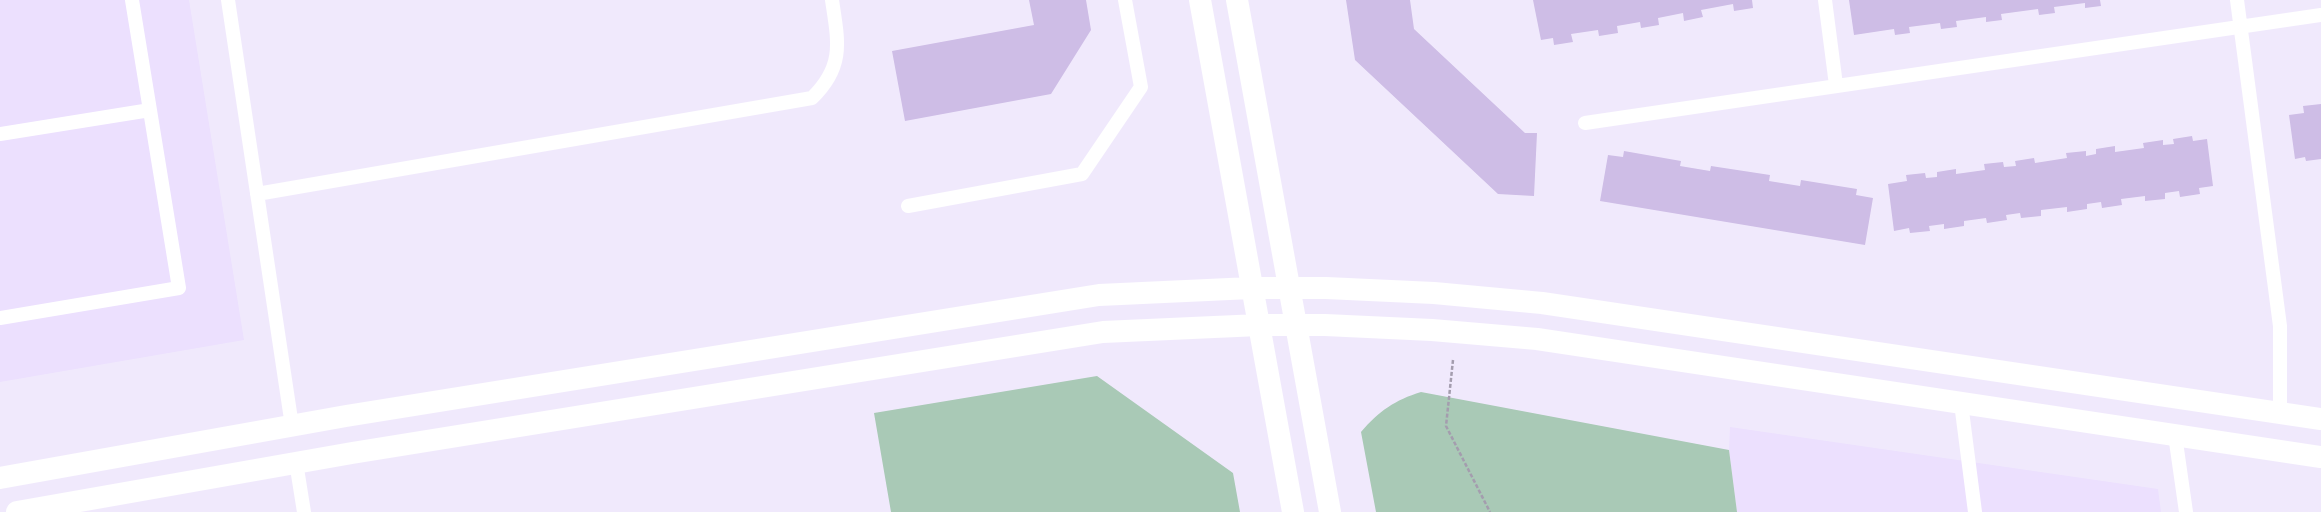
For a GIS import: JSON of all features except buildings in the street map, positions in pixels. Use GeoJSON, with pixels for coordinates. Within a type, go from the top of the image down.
{"type":"FeatureCollection","features":[{"type":"Feature","properties":{"kind":"street"},"geometry":{"type":"LineString","coordinates":[[1200,0],[1293,512]]}},
{"type":"Feature","properties":{"kind":"street"},"geometry":{"type":"LineString","coordinates":[[1237,0],[1330,512]]}},
{"type":"Feature","properties":{"kind":"street"},"geometry":{"type":"LineString","coordinates":[[0,478],[292,426],[1099,295],[1252,288],[1434,293],[1542,303],[2321,419]]}},
{"type":"Feature","properties":{"kind":"street"},"geometry":{"type":"LineString","coordinates":[[17,512],[296,462],[1103,332],[1259,325],[1296,325],[1457,332],[1590,347],[2321,457]]}},
{"type":"Feature","properties":{"kind":"lane"},"geometry":{"type":"LineString","coordinates":[[0,318],[179,288],[132,0]]}},
{"type":"Feature","properties":{"kind":"lane"},"geometry":{"type":"LineString","coordinates":[[228,0],[292,426]]}},
{"type":"Feature","properties":{"kind":"lane"},"geometry":{"type":"LineString","coordinates":[[257,194],[812,98],[829,78],[837,55],[839,43],[832,0]]}},
{"type":"Feature","properties":{"kind":"lane"},"geometry":{"type":"LineString","coordinates":[[908,206],[1082,174],[1141,87],[1125,0]]}},
{"type":"Feature","properties":{"kind":"lane"},"geometry":{"type":"LineString","coordinates":[[1825,0],[1836,86]]}},
{"type":"Feature","properties":{"kind":"lane"},"geometry":{"type":"LineString","coordinates":[[2237,0],[2280,326],[2280,413]]}},
{"type":"Feature","properties":{"kind":"lane"},"geometry":{"type":"LineString","coordinates":[[1585,122],[2321,15]]}},
{"type":"Feature","properties":{"kind":"lane"},"geometry":{"type":"LineString","coordinates":[[0,134],[150,110]]}},
{"type":"Feature","properties":{"kind":"lane"},"geometry":{"type":"LineString","coordinates":[[1961,402],[1975,512]]}},
{"type":"Feature","properties":{"kind":"lane"},"geometry":{"type":"LineString","coordinates":[[2175,435],[2186,512]]}},
{"type":"Feature","properties":{"kind":"lane"},"geometry":{"type":"LineString","coordinates":[[296,462],[304,512]]}},
{"type":"Feature","properties":{"kind":"path"},"geometry":{"type":"LineString","coordinates":[[1457,332],[1446,426],[1490,512]]}},
{"type":"Feature","properties":{"kind":"shaded area"},"geometry":{"type":"Polygon","coordinates":[[[0,0],[189,0],[244,340],[0,382],[0,0]]]}},
{"type":"Feature","properties":{"kind":"shaded area"},"geometry":{"type":"Polygon","coordinates":[[[1730,427],[2158,489],[2161,512],[1737,512],[1729,450],[1730,427]]]}},
{"type":"Feature","properties":{"kind":"green space"},"geometry":{"type":"Polygon","coordinates":[[[1097,376],[1233,473],[1240,512],[891,512],[874,413],[1097,376]]]}},
{"type":"Feature","properties":{"kind":"green space"},"geometry":{"type":"Polygon","coordinates":[[[1421,392],[1729,450],[1737,512],[1376,512],[1361,432],[1374,418],[1388,407],[1421,392]]]}}]}
